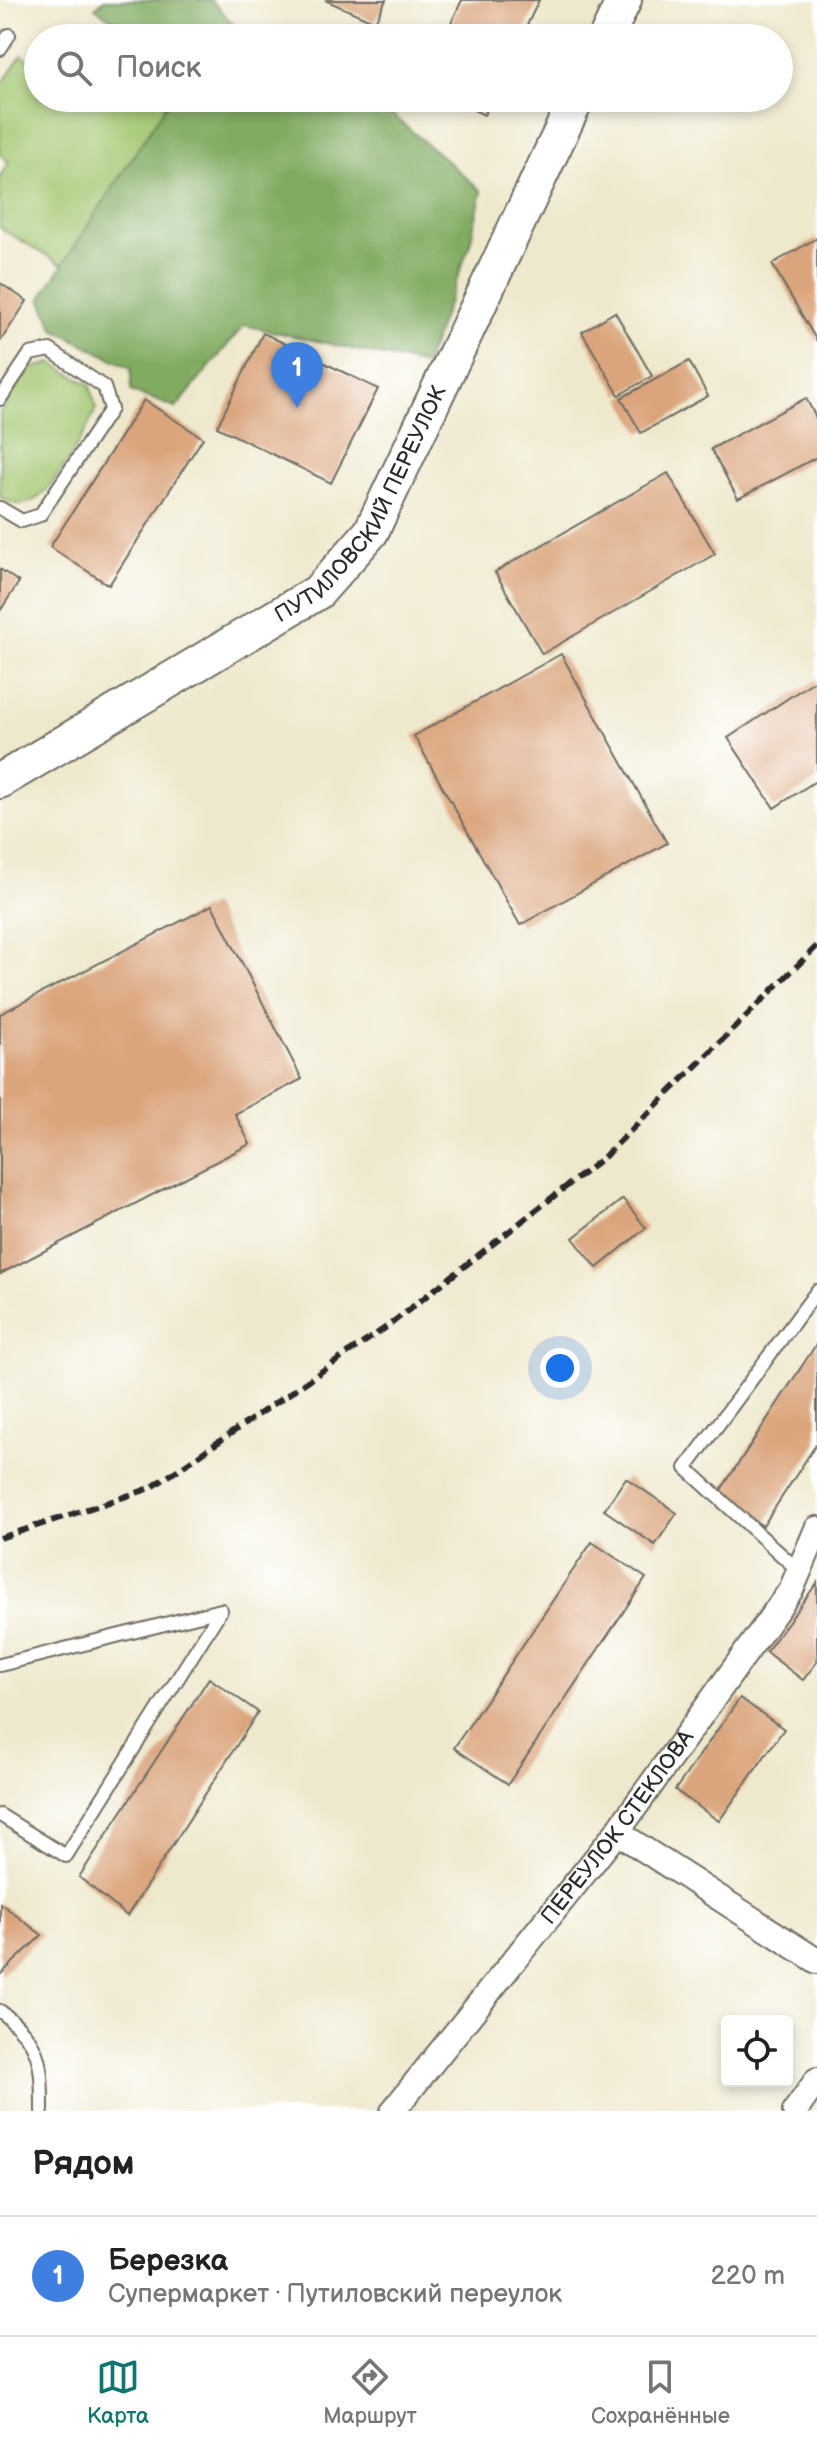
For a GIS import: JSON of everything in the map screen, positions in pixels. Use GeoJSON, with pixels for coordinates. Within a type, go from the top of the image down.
{"type":"FeatureCollection","features":[{"type":"Feature","properties":{"kind":"main road"},"geometry":{"type":"LineString","coordinates":[[613,24],[624,0]]}},
{"type":"Feature","properties":{"kind":"main road","name":"ПУТИЛОВСКИЙ ПЕРЕУЛОК"},"geometry":{"type":"LineString","coordinates":[[0,781],[318,592],[371,532],[570,112]]}},
{"type":"Feature","properties":{"kind":"street","name":"ПЕРЕУЛОК СТЕКЛОВА"},"geometry":{"type":"LineString","coordinates":[[393,2111],[617,1832],[791,1590],[817,1529]]}},
{"type":"Feature","properties":{"kind":"street"},"geometry":{"type":"LineString","coordinates":[[617,1832],[817,1961]]}},
{"type":"Feature","properties":{"kind":"street"},"geometry":{"type":"LineString","coordinates":[[795,2111],[817,2080]]}},
{"type":"Feature","properties":{"kind":"lane"},"geometry":{"type":"LineString","coordinates":[[0,49],[9,35]]}},
{"type":"Feature","properties":{"kind":"lane"},"geometry":{"type":"LineString","coordinates":[[0,399],[30,354],[50,350],[104,387],[111,409],[40,515],[22,521],[0,508]]}},
{"type":"Feature","properties":{"kind":"lane"},"geometry":{"type":"LineString","coordinates":[[799,1571],[686,1468],[817,1291]]}},
{"type":"Feature","properties":{"kind":"lane"},"geometry":{"type":"LineString","coordinates":[[0,1665],[221,1610],[66,1856],[0,1815]]}},
{"type":"Feature","properties":{"kind":"lane"},"geometry":{"type":"LineString","coordinates":[[0,2011],[24,2029],[42,2063],[42,2111]]}},
{"type":"Feature","properties":{"kind":"green space"},"geometry":{"type":"Polygon","coordinates":[[[104,0],[211,0],[234,24],[118,24],[95,8],[104,0]]]}},
{"type":"Feature","properties":{"kind":"green space"},"geometry":{"type":"Polygon","coordinates":[[[22,55],[24,112],[162,112],[62,265],[0,228],[0,176],[9,162],[0,155],[0,87],[22,55]]]}},
{"type":"Feature","properties":{"kind":"green space"},"geometry":{"type":"Polygon","coordinates":[[[162,112],[389,112],[482,191],[470,244],[425,365],[244,325],[176,408],[131,391],[131,368],[54,329],[41,298],[162,112]]]}},
{"type":"Feature","properties":{"kind":"green space"},"geometry":{"type":"Polygon","coordinates":[[[52,363],[90,385],[96,408],[79,443],[52,483],[31,502],[13,503],[0,497],[0,412],[29,369],[52,363]]]}},
{"type":"Feature","properties":{"kind":"building"},"geometry":{"type":"Polygon","coordinates":[[[325,0],[386,0],[375,22],[325,0]]]}},
{"type":"Feature","properties":{"kind":"building"},"geometry":{"type":"Polygon","coordinates":[[[462,0],[539,0],[528,24],[451,24],[462,0]]]}},
{"type":"Feature","properties":{"kind":"building"},"geometry":{"type":"Polygon","coordinates":[[[817,238],[817,341],[772,264],[817,238]]]}},
{"type":"Feature","properties":{"kind":"building"},"geometry":{"type":"Polygon","coordinates":[[[0,283],[27,301],[0,342],[0,283]]]}},
{"type":"Feature","properties":{"kind":"building"},"geometry":{"type":"Polygon","coordinates":[[[615,312],[652,376],[619,395],[582,332],[615,312]]]}},
{"type":"Feature","properties":{"kind":"building"},"geometry":{"type":"Polygon","coordinates":[[[263,333],[378,389],[331,483],[217,427],[263,333]]]}},
{"type":"Feature","properties":{"kind":"building"},"geometry":{"type":"Polygon","coordinates":[[[689,361],[708,396],[641,433],[621,398],[689,361]]]}},
{"type":"Feature","properties":{"kind":"building"},"geometry":{"type":"Polygon","coordinates":[[[806,398],[817,420],[817,457],[738,499],[711,449],[806,398]]]}},
{"type":"Feature","properties":{"kind":"building"},"geometry":{"type":"Polygon","coordinates":[[[144,400],[203,438],[109,585],[50,547],[144,400]]]}},
{"type":"Feature","properties":{"kind":"building"},"geometry":{"type":"Polygon","coordinates":[[[668,473],[715,554],[542,654],[495,572],[668,473]]]}},
{"type":"Feature","properties":{"kind":"building"},"geometry":{"type":"Polygon","coordinates":[[[0,569],[19,582],[0,611],[0,569]]]}},
{"type":"Feature","properties":{"kind":"building"},"geometry":{"type":"Polygon","coordinates":[[[561,654],[667,843],[520,925],[414,736],[561,654]]]}},
{"type":"Feature","properties":{"kind":"building"},"geometry":{"type":"Polygon","coordinates":[[[817,679],[817,780],[774,808],[728,738],[817,679]]]}},
{"type":"Feature","properties":{"kind":"building"},"geometry":{"type":"Polygon","coordinates":[[[212,905],[302,1079],[235,1114],[250,1144],[0,1274],[0,1014],[212,905]]]}},
{"type":"Feature","properties":{"kind":"building"},"geometry":{"type":"Polygon","coordinates":[[[623,1199],[646,1228],[597,1268],[573,1238],[623,1199]]]}},
{"type":"Feature","properties":{"kind":"building"},"geometry":{"type":"Polygon","coordinates":[[[817,1343],[817,1443],[763,1526],[717,1496],[817,1343]]]}},
{"type":"Feature","properties":{"kind":"building"},"geometry":{"type":"Polygon","coordinates":[[[626,1478],[677,1513],[655,1545],[604,1510],[626,1478]]]}},
{"type":"Feature","properties":{"kind":"building"},"geometry":{"type":"Polygon","coordinates":[[[592,1542],[646,1578],[508,1784],[454,1748],[592,1542]]]}},
{"type":"Feature","properties":{"kind":"building"},"geometry":{"type":"Polygon","coordinates":[[[817,1583],[817,1662],[803,1680],[766,1652],[817,1583]]]}},
{"type":"Feature","properties":{"kind":"building"},"geometry":{"type":"Polygon","coordinates":[[[209,1678],[258,1712],[127,1916],[79,1877],[209,1678]]]}},
{"type":"Feature","properties":{"kind":"building"},"geometry":{"type":"Polygon","coordinates":[[[740,1698],[784,1729],[719,1821],[675,1790],[740,1698]]]}},
{"type":"Feature","properties":{"kind":"building"},"geometry":{"type":"Polygon","coordinates":[[[0,1903],[42,1935],[0,1975],[0,1903]]]}},
{"type":"Feature","properties":{"kind":"railway"},"geometry":{"type":"LineString","coordinates":[[0,1538],[151,1488],[388,1326],[604,1157],[817,946]]}},
{"type":"Feature","properties":{"kind":"place","name":"Березка"},"geometry":{"type":"Point","coordinates":[297,408]}}]}
